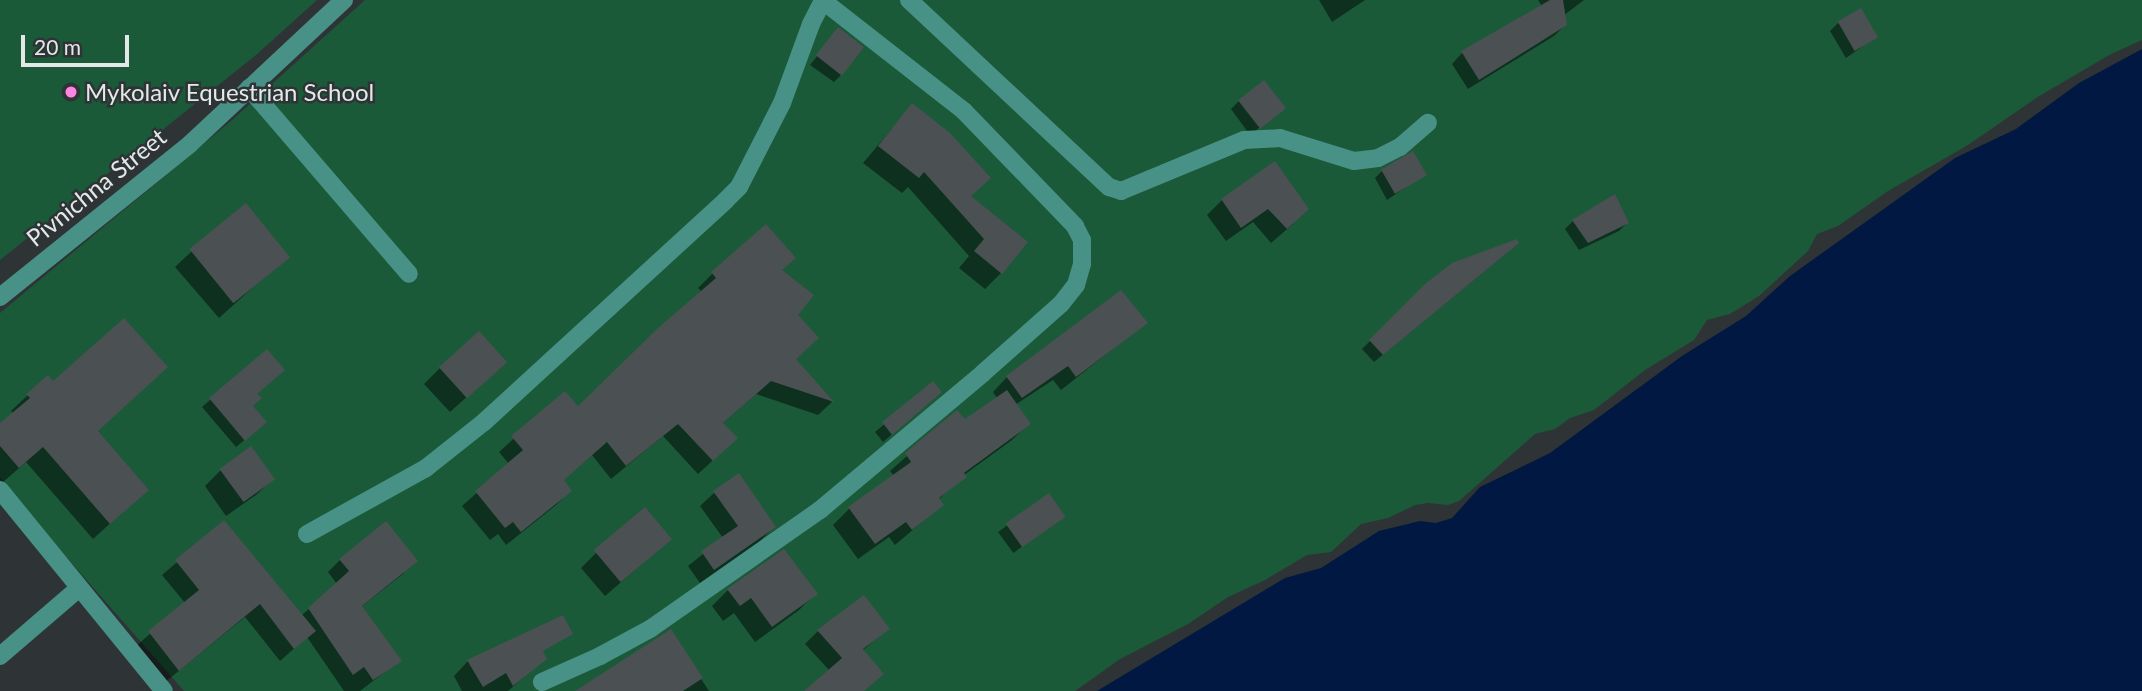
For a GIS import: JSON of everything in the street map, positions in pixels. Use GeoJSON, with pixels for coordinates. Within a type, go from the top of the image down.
{"type":"FeatureCollection","features":[{"type":"Feature","properties":{"kind":"street","name":"Pivnichna Street"},"geometry":{"type":"LineString","coordinates":[[0,297],[190,144],[344,0]]}},
{"type":"Feature","properties":{"kind":"street"},"geometry":{"type":"LineString","coordinates":[[307,534],[425,468],[484,422],[739,187],[782,103],[811,24],[823,0],[964,111],[1075,226],[1082,240],[1082,270],[1076,285],[1061,304],[983,373],[820,510],[650,629],[600,656],[542,682]]}},
{"type":"Feature","properties":{"kind":"street"},"geometry":{"type":"LineString","coordinates":[[909,0],[1109,187],[1121,191],[1244,140],[1280,138],[1317,152],[1354,161],[1378,158],[1399,147],[1428,123]]}},
{"type":"Feature","properties":{"kind":"street"},"geometry":{"type":"LineString","coordinates":[[249,88],[409,274]]}},
{"type":"Feature","properties":{"kind":"street"},"geometry":{"type":"LineString","coordinates":[[0,490],[78,589],[164,691]]}},
{"type":"Feature","properties":{"kind":"street"},"geometry":{"type":"LineString","coordinates":[[0,656],[78,589]]}},
{"type":"Feature","properties":{"kind":"green space","name":"Mykolaiv Equestrian School"},"geometry":{"type":"Polygon","coordinates":[[[0,0],[317,0],[256,55],[0,260],[0,0]]]}},
{"type":"Feature","properties":{"kind":"green space"},"geometry":{"type":"Polygon","coordinates":[[[365,0],[2142,0],[2142,40],[2109,55],[2036,98],[1968,145],[1888,191],[1838,226],[1817,234],[1808,251],[1759,296],[1730,314],[1707,320],[1694,340],[1645,370],[1594,410],[1570,418],[1555,429],[1535,434],[1459,501],[1448,505],[1415,505],[1388,518],[1361,524],[1331,552],[1307,555],[1265,580],[1228,597],[1188,624],[1120,659],[1075,691],[184,691],[0,477],[0,313],[231,121],[365,0]]]}},
{"type":"Feature","properties":{"kind":"water"},"geometry":{"type":"Polygon","coordinates":[[[2142,49],[2142,691],[1097,691],[1285,578],[1321,568],[1379,531],[1420,521],[1436,523],[1452,518],[1480,487],[1550,453],[1682,356],[1746,316],[1790,276],[1955,158],[2016,129],[2079,83],[2142,49]]]}},
{"type":"Feature","properties":{"kind":"building"},"geometry":{"type":"Polygon","coordinates":[[[1550,0],[1563,0],[1567,25],[1479,80],[1461,51],[1550,0]]]}},
{"type":"Feature","properties":{"kind":"building"},"geometry":{"type":"Polygon","coordinates":[[[1861,8],[1878,37],[1855,51],[1838,22],[1861,8]]]}},
{"type":"Feature","properties":{"kind":"building"},"geometry":{"type":"Polygon","coordinates":[[[838,27],[864,47],[842,76],[816,55],[838,27]]]}},
{"type":"Feature","properties":{"kind":"building"},"geometry":{"type":"Polygon","coordinates":[[[1264,80],[1286,108],[1260,129],[1238,100],[1264,80]]]}},
{"type":"Feature","properties":{"kind":"building"},"geometry":{"type":"Polygon","coordinates":[[[912,103],[950,133],[991,178],[971,196],[1028,242],[1002,274],[974,251],[984,239],[924,172],[919,178],[878,146],[912,103]]]}},
{"type":"Feature","properties":{"kind":"building"},"geometry":{"type":"Polygon","coordinates":[[[1413,151],[1427,175],[1395,194],[1381,170],[1413,151]]]}},
{"type":"Feature","properties":{"kind":"building"},"geometry":{"type":"Polygon","coordinates":[[[1275,161],[1309,209],[1287,229],[1268,209],[1241,228],[1221,199],[1275,161]]]}},
{"type":"Feature","properties":{"kind":"building"},"geometry":{"type":"Polygon","coordinates":[[[1615,194],[1629,223],[1588,243],[1572,220],[1615,194]]]}},
{"type":"Feature","properties":{"kind":"building"},"geometry":{"type":"Polygon","coordinates":[[[246,203],[290,257],[233,303],[189,249],[246,203]]]}},
{"type":"Feature","properties":{"kind":"building"},"geometry":{"type":"Polygon","coordinates":[[[766,224],[796,258],[782,270],[814,295],[798,315],[819,338],[796,359],[834,402],[771,381],[723,423],[738,438],[713,461],[678,424],[626,466],[607,442],[564,480],[572,491],[521,532],[513,522],[505,528],[475,491],[523,450],[511,436],[565,391],[578,406],[658,328],[716,278],[711,272],[766,224]]]}},
{"type":"Feature","properties":{"kind":"building"},"geometry":{"type":"Polygon","coordinates":[[[1517,239],[1519,243],[1383,355],[1369,340],[1425,284],[1452,263],[1517,239]]]}},
{"type":"Feature","properties":{"kind":"building"},"geometry":{"type":"Polygon","coordinates":[[[1121,290],[1148,323],[1076,377],[1068,366],[1022,398],[1006,376],[1121,290]]]}},
{"type":"Feature","properties":{"kind":"building"},"geometry":{"type":"Polygon","coordinates":[[[124,318],[168,367],[98,431],[149,490],[110,524],[43,447],[19,468],[0,446],[0,423],[30,398],[26,394],[48,375],[53,381],[124,318]]]}},
{"type":"Feature","properties":{"kind":"building"},"geometry":{"type":"Polygon","coordinates":[[[479,331],[507,362],[467,398],[439,367],[479,331]]]}},
{"type":"Feature","properties":{"kind":"building"},"geometry":{"type":"Polygon","coordinates":[[[267,349],[285,370],[257,394],[262,398],[253,406],[267,422],[245,441],[209,398],[267,349]]]}},
{"type":"Feature","properties":{"kind":"building"},"geometry":{"type":"Polygon","coordinates":[[[933,381],[942,392],[892,435],[882,422],[933,381]]]}},
{"type":"Feature","properties":{"kind":"building"},"geometry":{"type":"Polygon","coordinates":[[[1007,390],[1031,424],[964,473],[967,477],[939,498],[944,505],[912,530],[906,522],[875,544],[848,507],[911,462],[905,453],[957,410],[965,419],[1007,390]]]}},
{"type":"Feature","properties":{"kind":"building"},"geometry":{"type":"Polygon","coordinates":[[[251,446],[275,479],[244,502],[219,469],[251,446]]]}},
{"type":"Feature","properties":{"kind":"building"},"geometry":{"type":"Polygon","coordinates":[[[739,473],[776,527],[714,570],[701,551],[738,526],[713,491],[739,473]]]}},
{"type":"Feature","properties":{"kind":"building"},"geometry":{"type":"Polygon","coordinates":[[[1049,493],[1066,517],[1022,547],[1006,523],[1049,493]]]}},
{"type":"Feature","properties":{"kind":"building"},"geometry":{"type":"Polygon","coordinates":[[[645,507],[672,539],[621,582],[594,550],[645,507]]]}},
{"type":"Feature","properties":{"kind":"building"},"geometry":{"type":"Polygon","coordinates":[[[224,520],[316,631],[294,649],[260,604],[179,671],[148,631],[199,590],[175,560],[224,520]]]}},
{"type":"Feature","properties":{"kind":"building"},"geometry":{"type":"Polygon","coordinates":[[[386,521],[418,561],[362,606],[402,661],[373,680],[364,667],[353,675],[308,608],[349,571],[339,559],[386,521]]]}},
{"type":"Feature","properties":{"kind":"building"},"geometry":{"type":"Polygon","coordinates":[[[784,549],[818,594],[772,627],[751,598],[740,606],[727,589],[784,549]]]}},
{"type":"Feature","properties":{"kind":"building"},"geometry":{"type":"Polygon","coordinates":[[[864,595],[890,629],[863,649],[884,674],[864,691],[804,691],[842,658],[817,630],[864,595]]]}},
{"type":"Feature","properties":{"kind":"building"},"geometry":{"type":"Polygon","coordinates":[[[563,615],[573,634],[543,651],[547,659],[513,686],[506,673],[483,687],[467,660],[563,615]]]}},
{"type":"Feature","properties":{"kind":"building"},"geometry":{"type":"Polygon","coordinates":[[[671,629],[703,678],[683,691],[575,691],[671,629]]]}},
{"type":"Feature","properties":{"kind":"place","name":"Mykolaiv Equestrian School"},"geometry":{"type":"Point","coordinates":[71,92]}}]}
